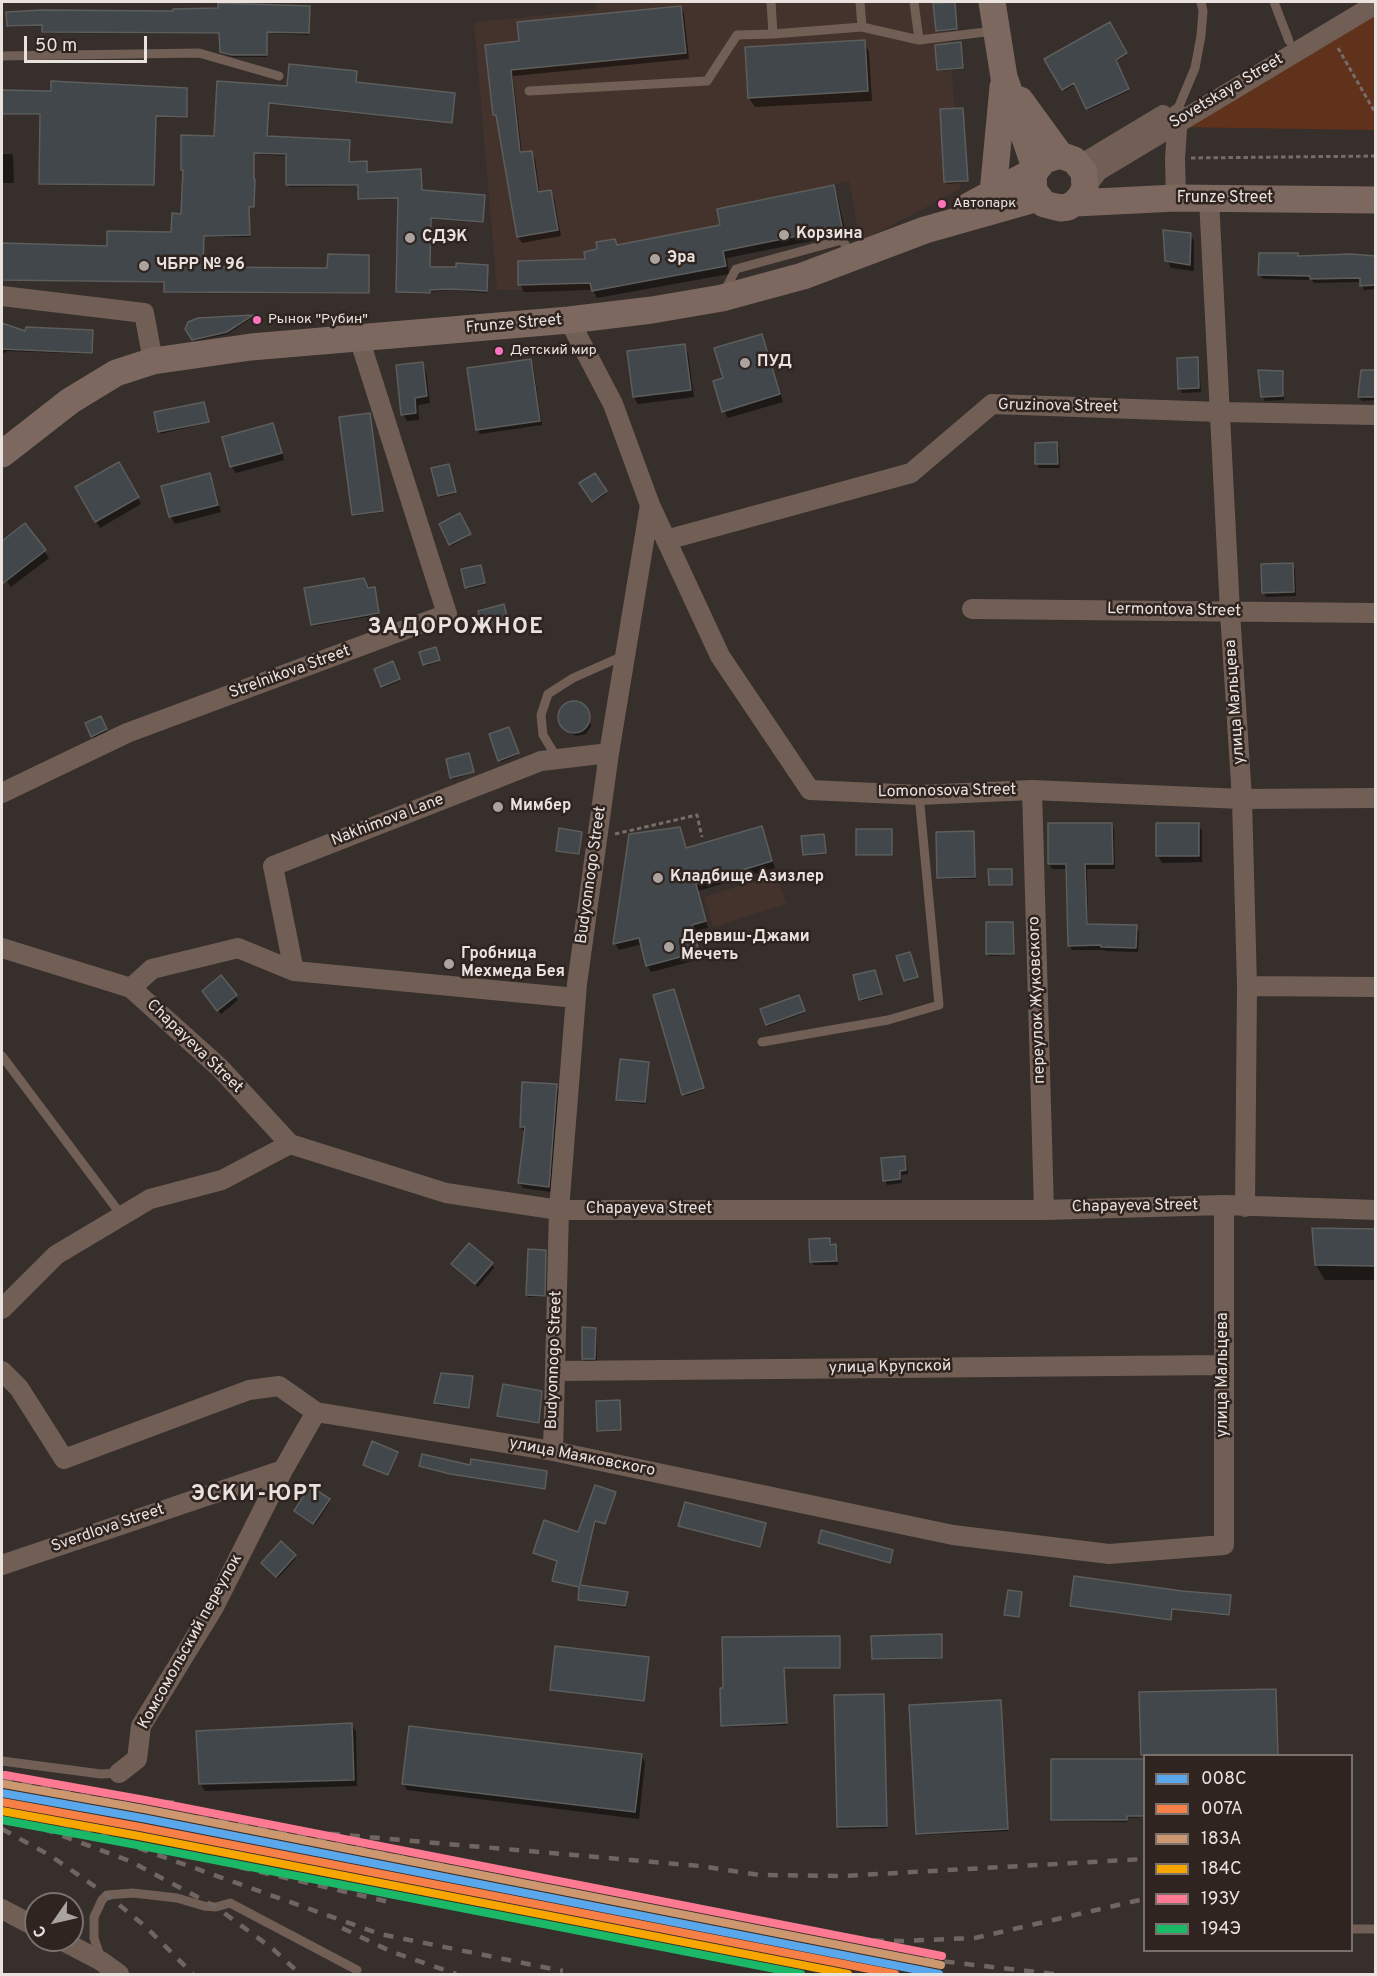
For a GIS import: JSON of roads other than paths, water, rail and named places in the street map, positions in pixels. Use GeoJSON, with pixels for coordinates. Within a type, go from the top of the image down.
{"type":"FeatureCollection","features":[{"type":"Feature","properties":{"kind":"main road"},"geometry":{"type":"LineString","coordinates":[[992,2],[1004,77],[1036,170],[1033,184],[1038,198]]}},
{"type":"Feature","properties":{"kind":"main road"},"geometry":{"type":"LineString","coordinates":[[1004,77],[1077,178]]}},
{"type":"Feature","properties":{"kind":"main road"},"geometry":{"type":"LineString","coordinates":[[993,193],[1004,77]]}},
{"type":"Feature","properties":{"kind":"main road"},"geometry":{"type":"LineString","coordinates":[[925,230],[1036,170],[1044,160],[1077,178]]}},
{"type":"Feature","properties":{"kind":"main road","name":"Frunze Street"},"geometry":{"type":"LineString","coordinates":[[2,454],[70,401],[116,373],[153,361],[251,347],[569,320],[652,310],[722,298],[803,276],[925,230],[1038,198],[1051,207],[1060,208],[1077,178],[1176,198],[1376,200]]}},
{"type":"Feature","properties":{"kind":"street"},"geometry":{"type":"LineString","coordinates":[[1176,198],[1175,159],[1178,114],[1288,41],[1354,2]]}},
{"type":"Feature","properties":{"kind":"street","name":"Sovetskaya Street"},"geometry":{"type":"LineString","coordinates":[[1077,178],[1098,171],[1178,114],[1376,4]]}},
{"type":"Feature","properties":{"kind":"street","name":"улица Мальцева"},"geometry":{"type":"LineString","coordinates":[[1209,199],[1242,799],[1247,986],[1245,1207]]}},
{"type":"Feature","properties":{"kind":"street"},"geometry":{"type":"LineString","coordinates":[[2,296],[144,313],[153,361]]}},
{"type":"Feature","properties":{"kind":"street","name":"Budyonnogo Street"},"geometry":{"type":"LineString","coordinates":[[553,1451],[559,1210],[576,998],[609,753],[650,505],[614,404],[569,320]]}},
{"type":"Feature","properties":{"kind":"street","name":"Strelnikova Street"},"geometry":{"type":"LineString","coordinates":[[2,793],[127,733],[447,614],[358,338]]}},
{"type":"Feature","properties":{"kind":"street","name":"Gruzinova Street"},"geometry":{"type":"LineString","coordinates":[[666,540],[911,473],[992,404],[1376,415]]}},
{"type":"Feature","properties":{"kind":"street","name":"Lomonosova Street"},"geometry":{"type":"LineString","coordinates":[[650,505],[720,656],[810,790],[919,795],[1032,790],[1242,799],[1376,798]]}},
{"type":"Feature","properties":{"kind":"street","name":"Lermontova Street"},"geometry":{"type":"LineString","coordinates":[[972,609],[1376,613]]}},
{"type":"Feature","properties":{"kind":"street","name":"Nakhimova Lane"},"geometry":{"type":"LineString","coordinates":[[294,971],[273,866],[540,761],[609,753]]}},
{"type":"Feature","properties":{"kind":"street","name":"переулок Жуковского"},"geometry":{"type":"LineString","coordinates":[[1032,790],[1044,1209]]}},
{"type":"Feature","properties":{"kind":"street","name":"Chapayeva Street"},"geometry":{"type":"LineString","coordinates":[[2,948],[131,987],[220,1068],[290,1144],[446,1193],[559,1210],[1044,1209],[1224,1205],[1376,1210]]}},
{"type":"Feature","properties":{"kind":"street"},"geometry":{"type":"LineString","coordinates":[[131,987],[152,969],[238,948],[294,971],[576,998]]}},
{"type":"Feature","properties":{"kind":"street"},"geometry":{"type":"LineString","coordinates":[[1247,986],[1376,987]]}},
{"type":"Feature","properties":{"kind":"street"},"geometry":{"type":"LineString","coordinates":[[2,1309],[56,1255],[150,1199],[222,1180],[290,1144]]}},
{"type":"Feature","properties":{"kind":"street","name":"улица Мальцева"},"geometry":{"type":"LineString","coordinates":[[1224,1205],[1224,1545]]}},
{"type":"Feature","properties":{"kind":"street","name":"улица Крупской"},"geometry":{"type":"LineString","coordinates":[[555,1371],[1224,1365]]}},
{"type":"Feature","properties":{"kind":"street","name":"улица Маяковского"},"geometry":{"type":"LineString","coordinates":[[2,1371],[19,1388],[64,1459],[249,1390],[279,1386],[316,1412],[553,1451],[953,1535],[1109,1554],[1224,1545]]}},
{"type":"Feature","properties":{"kind":"street","name":"Комсомольский переулок"},"geometry":{"type":"LineString","coordinates":[[119,1773],[137,1760],[141,1726],[214,1607],[283,1470],[316,1412]]}},
{"type":"Feature","properties":{"kind":"street","name":"Sverdlova Street"},"geometry":{"type":"LineString","coordinates":[[2,1565],[283,1470]]}},
{"type":"Feature","properties":{"kind":"street"},"geometry":{"type":"LineString","coordinates":[[2,1909],[24,1921]]}},
{"type":"Feature","properties":{"kind":"street"},"geometry":{"type":"LineString","coordinates":[[84,1952],[102,1961],[119,1974]]}},
{"type":"Feature","properties":{"kind":"lane"},"geometry":{"type":"LineString","coordinates":[[771,2],[773,34]]}},
{"type":"Feature","properties":{"kind":"lane"},"geometry":{"type":"LineString","coordinates":[[860,2],[862,27]]}},
{"type":"Feature","properties":{"kind":"lane"},"geometry":{"type":"LineString","coordinates":[[914,2],[919,40]]}},
{"type":"Feature","properties":{"kind":"lane"},"geometry":{"type":"LineString","coordinates":[[1178,114],[1195,68],[1201,36],[1203,11],[1201,2]]}},
{"type":"Feature","properties":{"kind":"lane"},"geometry":{"type":"LineString","coordinates":[[1274,2],[1288,41]]}},
{"type":"Feature","properties":{"kind":"lane"},"geometry":{"type":"LineString","coordinates":[[529,91],[707,81],[736,36],[862,27],[919,40],[997,31]]}},
{"type":"Feature","properties":{"kind":"lane"},"geometry":{"type":"LineString","coordinates":[[2,56],[199,53],[279,76]]}},
{"type":"Feature","properties":{"kind":"lane"},"geometry":{"type":"LineString","coordinates":[[558,759],[543,735],[541,715],[548,694],[573,678],[626,655]]}},
{"type":"Feature","properties":{"kind":"lane"},"geometry":{"type":"LineString","coordinates":[[762,1042],[888,1020],[939,1005],[919,795]]}},
{"type":"Feature","properties":{"kind":"lane"},"geometry":{"type":"LineString","coordinates":[[2,1056],[123,1216]]}},
{"type":"Feature","properties":{"kind":"lane"},"geometry":{"type":"LineString","coordinates":[[2,1761],[100,1774],[119,1773]]}},
{"type":"Feature","properties":{"kind":"lane"},"geometry":{"type":"LineString","coordinates":[[102,1961],[94,1938],[94,1917],[107,1895],[133,1893],[177,1898],[204,1906],[216,1907],[230,1903],[357,1970]]}},
{"type":"Feature","properties":{"kind":"lane"},"geometry":{"type":"LineString","coordinates":[[1353,1929],[1376,1929]]}},
{"type":"Feature","properties":{"kind":"railway"},"geometry":{"type":"LineString","coordinates":[[2,1780],[189,1816],[260,1827],[345,1846],[914,1958],[1054,1974]]}},
{"type":"Feature","properties":{"kind":"railway"},"geometry":{"type":"LineString","coordinates":[[144,1801],[183,1803]]}},
{"type":"Feature","properties":{"kind":"railway"},"geometry":{"type":"LineString","coordinates":[[2,1810],[89,1830]]}},
{"type":"Feature","properties":{"kind":"railway"},"geometry":{"type":"LineString","coordinates":[[25,1822],[130,1861],[216,1907],[273,1949],[300,1974]]}},
{"type":"Feature","properties":{"kind":"railway"},"geometry":{"type":"LineString","coordinates":[[82,1828],[380,1934],[563,1971]]}},
{"type":"Feature","properties":{"kind":"railway"},"geometry":{"type":"LineString","coordinates":[[2,1829],[51,1856],[107,1895],[145,1926],[193,1974]]}},
{"type":"Feature","properties":{"kind":"railway"},"geometry":{"type":"LineString","coordinates":[[310,1832],[700,1866],[759,1875],[843,1876],[1143,1859]]}},
{"type":"Feature","properties":{"kind":"railway"},"geometry":{"type":"LineString","coordinates":[[162,1849],[389,1902]]}},
{"type":"Feature","properties":{"kind":"railway"},"geometry":{"type":"LineString","coordinates":[[854,1940],[975,1938],[1143,1899]]}},
{"type":"Feature","properties":{"kind":"railway"},"geometry":{"type":"LineString","coordinates":[[342,1928],[392,1952],[456,1974]]}},
{"type":"Feature","properties":{"kind":"place","name":"Автопарк"},"geometry":{"type":"Point","coordinates":[942,204]}},
{"type":"Feature","properties":{"kind":"place","name":"Корзина"},"geometry":{"type":"Point","coordinates":[784,235]}},
{"type":"Feature","properties":{"kind":"place","name":"СДЭК"},"geometry":{"type":"Point","coordinates":[410,238]}},
{"type":"Feature","properties":{"kind":"place","name":"Эра"},"geometry":{"type":"Point","coordinates":[655,259]}},
{"type":"Feature","properties":{"kind":"place","name":"ЧБРР № 96"},"geometry":{"type":"Point","coordinates":[144,266]}},
{"type":"Feature","properties":{"kind":"place","name":"Рынок \"Рубин\""},"geometry":{"type":"Point","coordinates":[257,320]}},
{"type":"Feature","properties":{"kind":"place","name":"Детский мир"},"geometry":{"type":"Point","coordinates":[499,351]}},
{"type":"Feature","properties":{"kind":"place","name":"ПУД"},"geometry":{"type":"Point","coordinates":[745,363]}},
{"type":"Feature","properties":{"kind":"place","name":"Мимбер"},"geometry":{"type":"Point","coordinates":[498,807]}},
{"type":"Feature","properties":{"kind":"place","name":"Кладбище Азизлер"},"geometry":{"type":"Point","coordinates":[658,878]}},
{"type":"Feature","properties":{"kind":"place","name":"Дервиш-Джами Мечеть"},"geometry":{"type":"Point","coordinates":[669,947]}},
{"type":"Feature","properties":{"kind":"place","name":"Гробница Мехмеда Бея"},"geometry":{"type":"Point","coordinates":[449,964]}},
{"type":"Feature","properties":{"kind":"district","name":"ЗАДОРОЖНОЕ"},"geometry":{"type":"Point","coordinates":[456,629]}},
{"type":"Feature","properties":{"kind":"district","name":"ЭСКИ-ЮРТ"},"geometry":{"type":"Point","coordinates":[257,1496]}}]}
